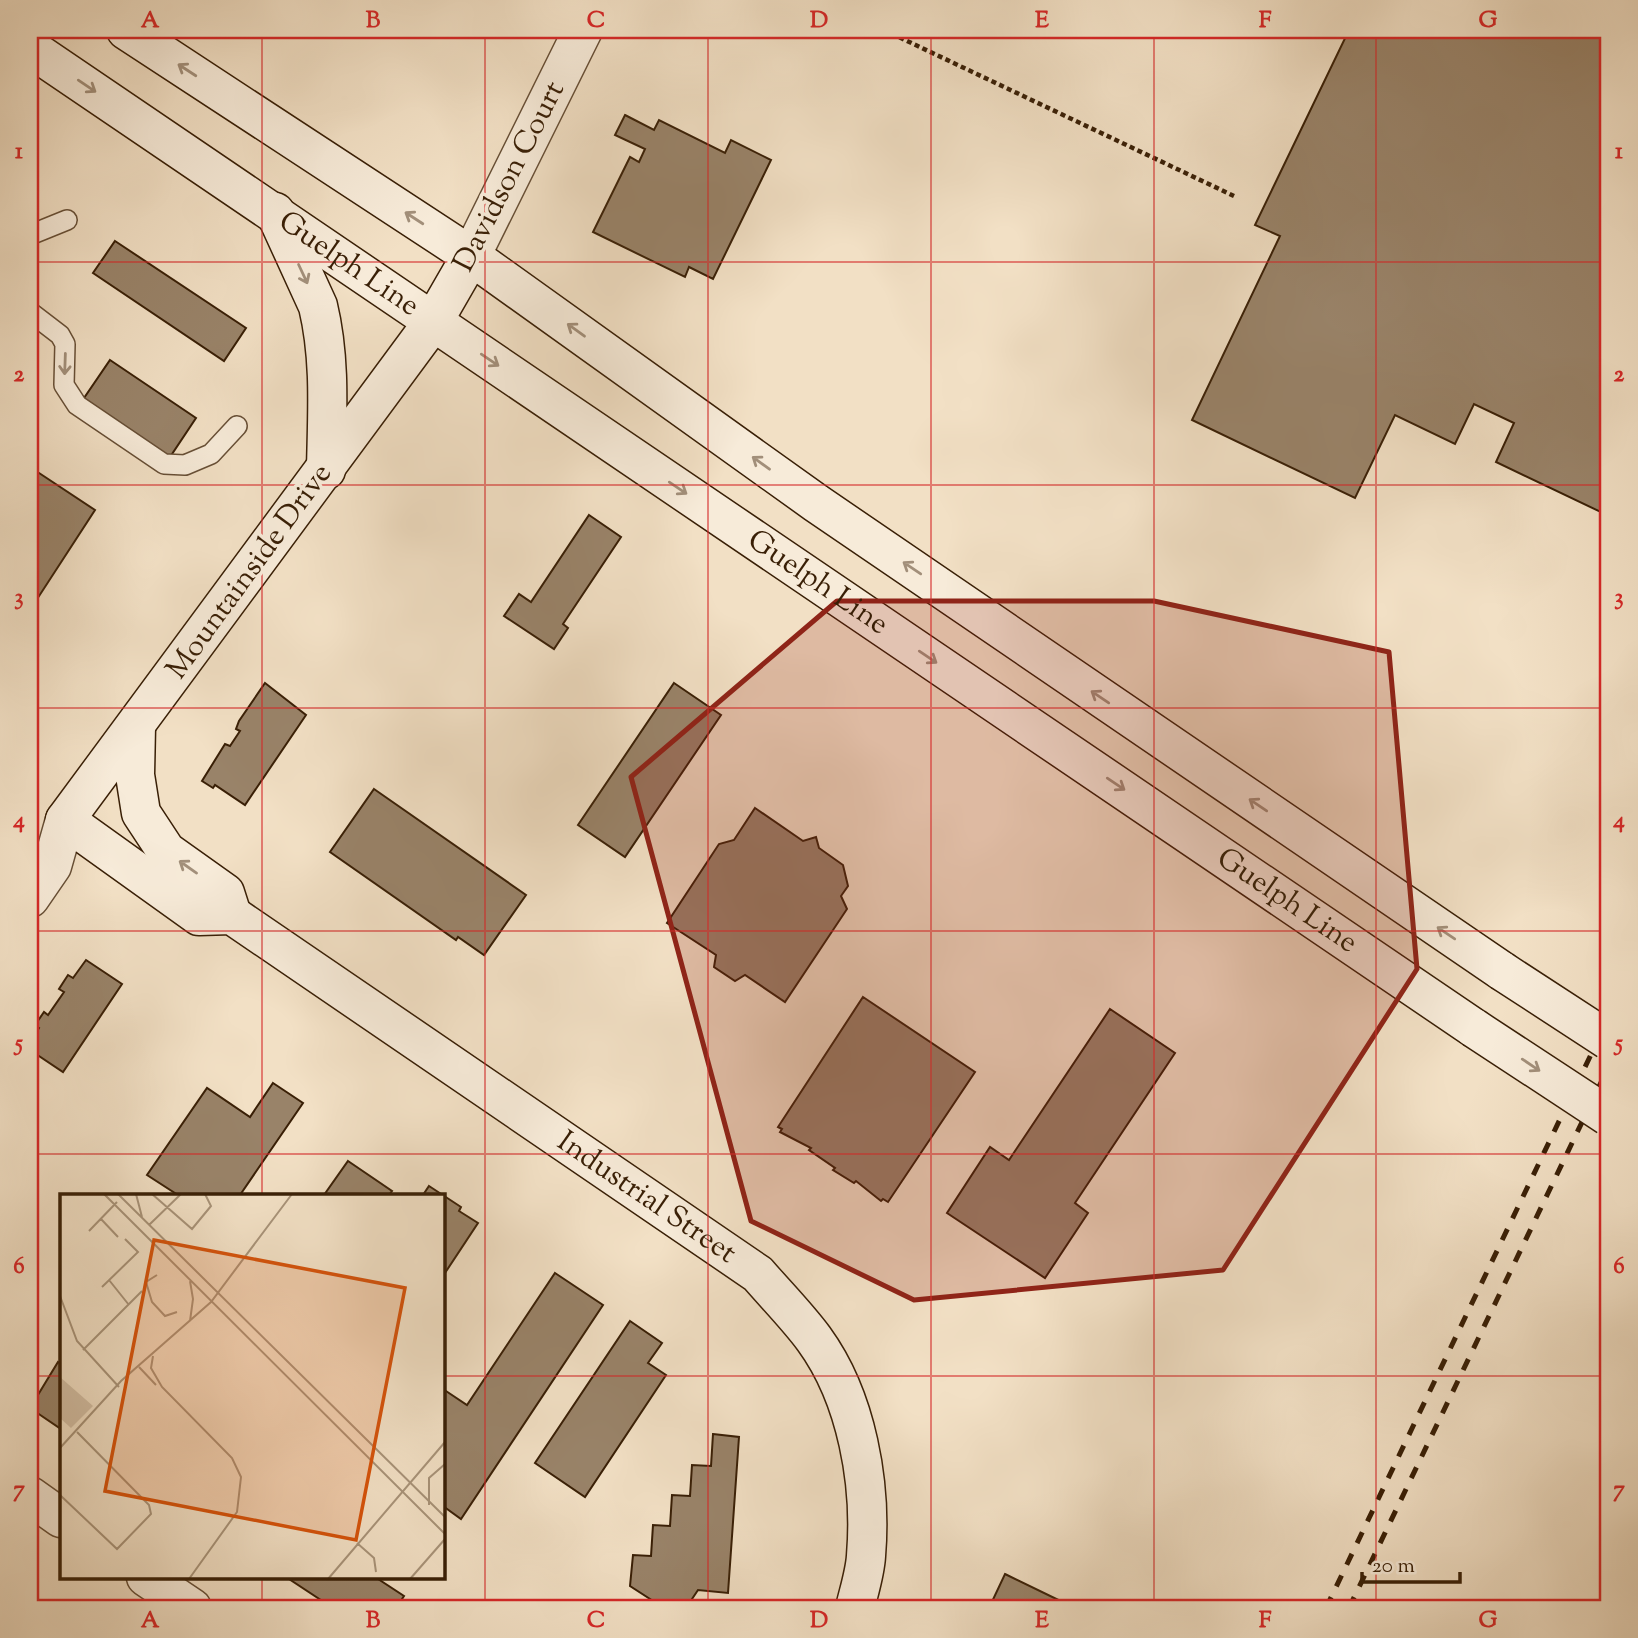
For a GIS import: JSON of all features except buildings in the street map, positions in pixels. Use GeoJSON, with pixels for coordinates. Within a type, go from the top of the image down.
{"type":"FeatureCollection","features":[{"type":"Feature","properties":{"kind":"main road","name":"Guelph Line"},"geometry":{"type":"LineString","coordinates":[[126,30],[471,256],[816,503],[1502,971],[1608,1040]]}},
{"type":"Feature","properties":{"kind":"main road","name":"Davidson Court"},"geometry":{"type":"LineString","coordinates":[[433,322],[471,256],[583,30]]}},
{"type":"Feature","properties":{"kind":"main road","name":"Guelph Line"},"geometry":{"type":"LineString","coordinates":[[30,48],[1474,1028],[1608,1116]]}},
{"type":"Feature","properties":{"kind":"main road"},"geometry":{"type":"LineString","coordinates":[[275,212],[318,306],[322,322],[328,370],[326,470]]}},
{"type":"Feature","properties":{"kind":"main road","name":"Mountainside Drive"},"geometry":{"type":"LineString","coordinates":[[30,848],[65,820],[433,322]]}},
{"type":"Feature","properties":{"kind":"main road","name":"Industrial Street"},"geometry":{"type":"LineString","coordinates":[[136,726],[135,775],[141,813],[166,851],[225,893],[232,915],[758,1274],[815,1340],[840,1387],[858,1439],[865,1491],[866,1556],[855,1608]]}},
{"type":"Feature","properties":{"kind":"main road"},"geometry":{"type":"LineString","coordinates":[[65,820],[200,916],[232,915]]}},
{"type":"Feature","properties":{"kind":"main road","name":"Mountainside Drive"},"geometry":{"type":"LineString","coordinates":[[30,898],[52,866],[65,820]]}},
{"type":"Feature","properties":{"kind":"main road"},"geometry":{"type":"LineString","coordinates":[[30,1496],[60,1517]]}},
{"type":"Feature","properties":{"kind":"main road"},"geometry":{"type":"LineString","coordinates":[[147,1578],[192,1608]]}},
{"type":"Feature","properties":{"kind":"lane"},"geometry":{"type":"LineString","coordinates":[[30,235],[66,220]]}},
{"type":"Feature","properties":{"kind":"lane"},"geometry":{"type":"LineString","coordinates":[[30,312],[61,335],[65,344],[64,385],[77,405],[164,464],[185,465],[211,454],[237,426]]}},
{"type":"Feature","properties":{"kind":"path"},"geometry":{"type":"LineString","coordinates":[[884,30],[1234,196]]}},
{"type":"Feature","properties":{"kind":"highlighted area"},"geometry":{"type":"Polygon","coordinates":[[[837,601],[1154,601],[1389,652],[1417,969],[1223,1270],[914,1300],[751,1221],[631,777],[837,601]]]}},
{"type":"Feature","properties":{"kind":"railway"},"geometry":{"type":"LineString","coordinates":[[1326,1608],[1608,1019]]}},
{"type":"Feature","properties":{"kind":"railway"},"geometry":{"type":"LineString","coordinates":[[1349,1608],[1608,1068]]}}]}
